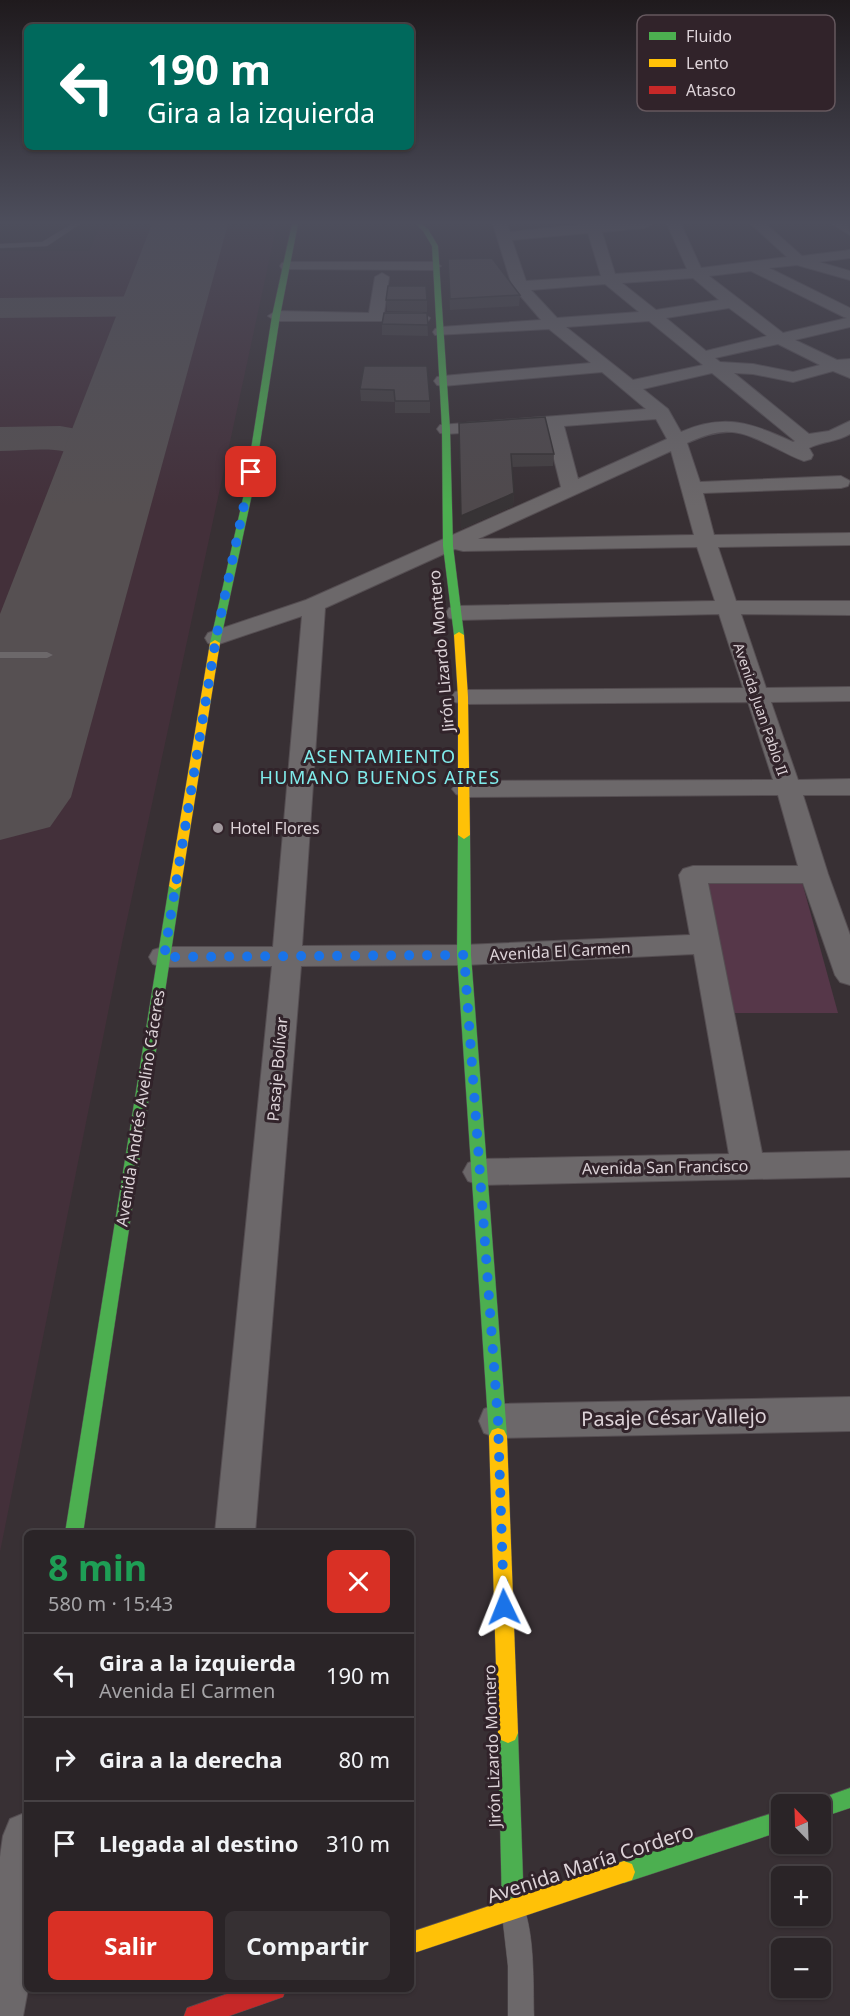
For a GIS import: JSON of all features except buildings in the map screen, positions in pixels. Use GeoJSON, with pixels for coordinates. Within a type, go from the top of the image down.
{"type":"FeatureCollection","features":[{"type":"Feature","properties":{"kind":"street","name":"Avenida Andrés Avelino Cáceres"},"geometry":{"type":"LineString","coordinates":[[74,1530],[216,638],[248,494],[276,318]]}},
{"type":"Feature","properties":{"kind":"street"},"geometry":{"type":"LineString","coordinates":[[384,318],[441,326],[554,325],[628,318]]}},
{"type":"Feature","properties":{"kind":"street","name":"Jirón Lizardo Montero"},"geometry":{"type":"LineString","coordinates":[[440,318],[446,429],[448,546],[457,613],[463,697],[464,955],[498,1421],[513,1908]]}},
{"type":"Feature","properties":{"kind":"street"},"geometry":{"type":"LineString","coordinates":[[548,318],[662,413]]}},
{"type":"Feature","properties":{"kind":"street"},"geometry":{"type":"LineString","coordinates":[[653,318],[709,361],[845,485]]}},
{"type":"Feature","properties":{"kind":"street"},"geometry":{"type":"LineString","coordinates":[[753,318],[781,339],[845,367]]}},
{"type":"Feature","properties":{"kind":"street"},"geometry":{"type":"LineString","coordinates":[[631,386],[781,339],[850,322]]}},
{"type":"Feature","properties":{"kind":"street"},"geometry":{"type":"LineString","coordinates":[[709,361],[793,377],[845,367]]}},
{"type":"Feature","properties":{"kind":"street"},"geometry":{"type":"LineString","coordinates":[[444,381],[607,367]]}},
{"type":"Feature","properties":{"kind":"street"},"geometry":{"type":"LineString","coordinates":[[446,429],[662,413]]}},
{"type":"Feature","properties":{"kind":"street","name":"Avenida Juan Pablo II"},"geometry":{"type":"LineString","coordinates":[[662,413],[677,441],[705,540],[788,787],[814,874],[844,941],[850,975]]}},
{"type":"Feature","properties":{"kind":"street"},"geometry":{"type":"LineString","coordinates":[[554,422],[571,490]]}},
{"type":"Feature","properties":{"kind":"street"},"geometry":{"type":"LineString","coordinates":[[216,638],[314,605],[706,428],[731,424],[804,447]]}},
{"type":"Feature","properties":{"kind":"street"},"geometry":{"type":"LineString","coordinates":[[804,447],[817,437],[842,438],[850,426]]}},
{"type":"Feature","properties":{"kind":"street"},"geometry":{"type":"LineString","coordinates":[[692,488],[845,485]]}},
{"type":"Feature","properties":{"kind":"street"},"geometry":{"type":"LineString","coordinates":[[448,546],[850,539]]}},
{"type":"Feature","properties":{"kind":"street","name":"Pasaje Bolívar"},"geometry":{"type":"LineString","coordinates":[[235,1530],[287,956],[314,605]]}},
{"type":"Feature","properties":{"kind":"street"},"geometry":{"type":"LineString","coordinates":[[457,613],[727,607],[850,608]]}},
{"type":"Feature","properties":{"kind":"street"},"geometry":{"type":"LineString","coordinates":[[463,697],[850,694]]}},
{"type":"Feature","properties":{"kind":"street"},"geometry":{"type":"LineString","coordinates":[[465,789],[850,787]]}},
{"type":"Feature","properties":{"kind":"street"},"geometry":{"type":"LineString","coordinates":[[748,1165],[693,875],[814,874]]}},
{"type":"Feature","properties":{"kind":"street","name":"Avenida El Carmen"},"geometry":{"type":"LineString","coordinates":[[164,957],[464,955],[705,944]]}},
{"type":"Feature","properties":{"kind":"street","name":"Avenida San Francisco"},"geometry":{"type":"LineString","coordinates":[[480,1172],[850,1164]]}},
{"type":"Feature","properties":{"kind":"street","name":"Pasaje César Vallejo"},"geometry":{"type":"LineString","coordinates":[[498,1421],[850,1414]]}},
{"type":"Feature","properties":{"kind":"street"},"geometry":{"type":"LineString","coordinates":[[831,1804],[850,1798]]}},
{"type":"Feature","properties":{"kind":"street","name":"Avenida María Cordero"},"geometry":{"type":"LineString","coordinates":[[414,1942],[771,1824]]}},
{"type":"Feature","properties":{"kind":"street"},"geometry":{"type":"LineString","coordinates":[[0,2010],[24,1855]]}},
{"type":"Feature","properties":{"kind":"street"},"geometry":{"type":"LineString","coordinates":[[194,1992],[193,2016],[266,1992]]}},
{"type":"Feature","properties":{"kind":"lane"},"geometry":{"type":"LineString","coordinates":[[0,655],[47,655]]}},
{"type":"Feature","properties":{"kind":"lane"},"geometry":{"type":"LineString","coordinates":[[513,1908],[520,1966],[521,2016]]}},
{"type":"Feature","properties":{"kind":"shaded area"},"geometry":{"type":"Polygon","coordinates":[[[0,318],[257,318],[122,943],[0,1552],[0,318]]]}},
{"type":"Feature","properties":{"kind":"shaded area"},"geometry":{"type":"Polygon","coordinates":[[[702,881],[802,882],[838,1013],[728,1013],[702,881]]]}},
{"type":"Feature","properties":{"kind":"taxiway"},"geometry":{"type":"LineString","coordinates":[[0,439],[45,438],[75,441],[101,453],[111,464]]}},
{"type":"Feature","properties":{"kind":"runway"},"geometry":{"type":"LineString","coordinates":[[0,797],[159,318]]}},
{"type":"Feature","properties":{"kind":"traffic: fast"},"geometry":{"type":"LineString","coordinates":[[215,643],[248,494],[276,318]]}},
{"type":"Feature","properties":{"kind":"traffic: fast"},"geometry":{"type":"LineString","coordinates":[[439,318],[446,429],[448,546],[459,635]]}},
{"type":"Feature","properties":{"kind":"traffic: fast"},"geometry":{"type":"LineString","coordinates":[[464,835],[464,955],[498,1436]]}},
{"type":"Feature","properties":{"kind":"traffic: fast"},"geometry":{"type":"LineString","coordinates":[[74,1530],[175,886]]}},
{"type":"Feature","properties":{"kind":"traffic: fast"},"geometry":{"type":"LineString","coordinates":[[508,1733],[513,1908]]}},
{"type":"Feature","properties":{"kind":"traffic: fast"},"geometry":{"type":"LineString","coordinates":[[831,1804],[850,1798]]}},
{"type":"Feature","properties":{"kind":"traffic: fast"},"geometry":{"type":"LineString","coordinates":[[624,1872],[771,1824]]}},
{"type":"Feature","properties":{"kind":"traffic: slow"},"geometry":{"type":"LineString","coordinates":[[459,635],[463,697],[464,835]]}},
{"type":"Feature","properties":{"kind":"traffic: slow"},"geometry":{"type":"LineString","coordinates":[[175,886],[215,643]]}},
{"type":"Feature","properties":{"kind":"traffic: slow"},"geometry":{"type":"LineString","coordinates":[[498,1436],[508,1733]]}},
{"type":"Feature","properties":{"kind":"traffic: slow"},"geometry":{"type":"LineString","coordinates":[[414,1942],[624,1872]]}},
{"type":"Feature","properties":{"kind":"traffic: jam"},"geometry":{"type":"LineString","coordinates":[[195,2016],[266,1992]]}},
{"type":"Feature","properties":{"kind":"place","name":"Hotel Flores"},"geometry":{"type":"Point","coordinates":[218,828]}},
{"type":"Feature","properties":{"kind":"district","name":"ASENTAMIENTO HUMANO BUENOS AIRES"},"geometry":{"type":"Point","coordinates":[380,766]}},
{"type":"Feature","properties":{"kind":"route"},"geometry":{"type":"LineString","coordinates":[[251,472],[216,638],[164,957],[464,955],[498,1421],[504,1607]]}}]}
